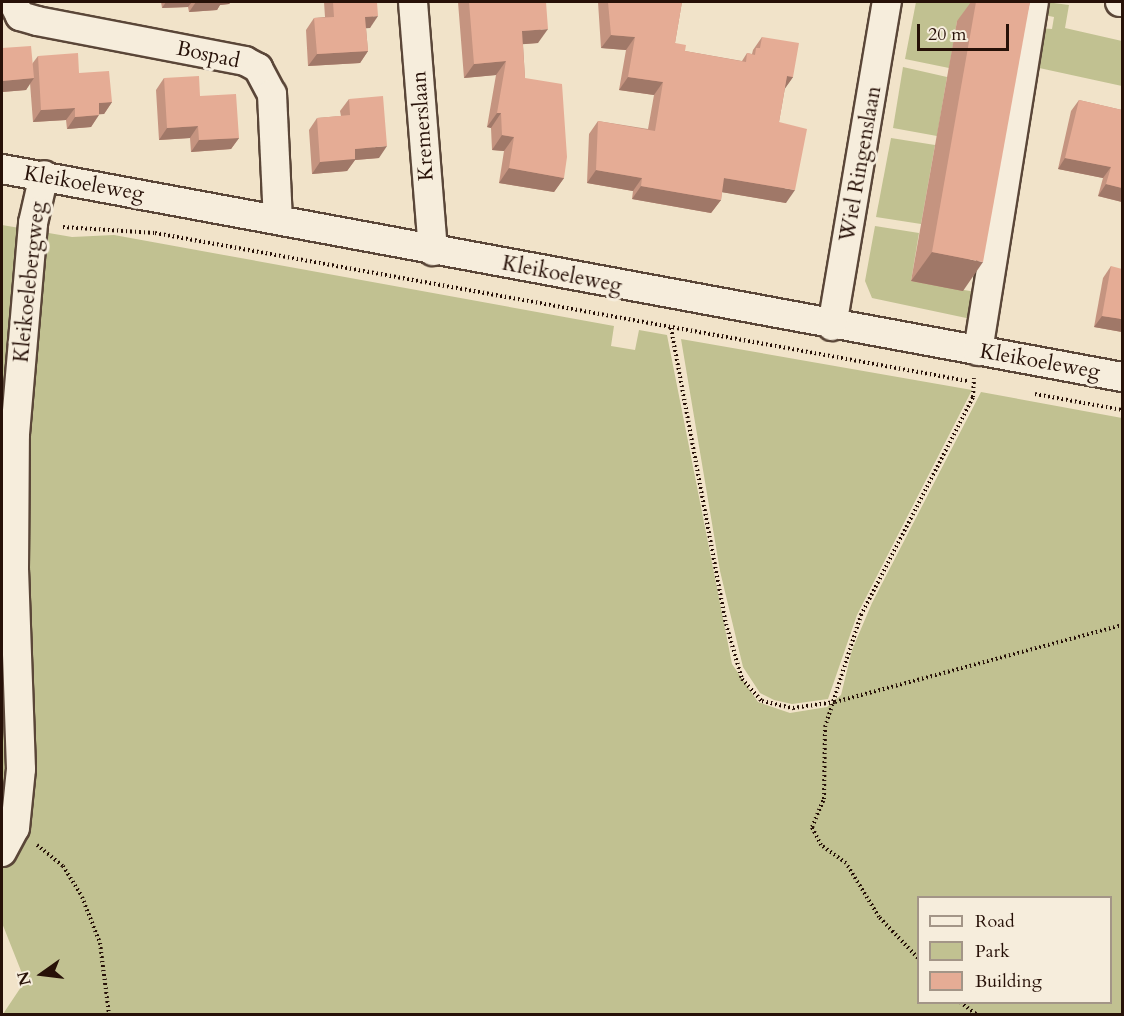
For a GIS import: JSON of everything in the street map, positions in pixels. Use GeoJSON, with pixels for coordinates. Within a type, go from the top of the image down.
{"type":"FeatureCollection","features":[{"type":"Feature","properties":{"kind":"street","name":"Bospad"},"geometry":{"type":"LineString","coordinates":[[13,2],[20,16],[37,21],[245,61],[258,68],[272,94],[278,220]]}},
{"type":"Feature","properties":{"kind":"street","name":"Kremerslaan"},"geometry":{"type":"LineString","coordinates":[[413,2],[433,251]]}},
{"type":"Feature","properties":{"kind":"street","name":"Wiel Ringenslaan"},"geometry":{"type":"LineString","coordinates":[[832,326],[887,2]]}},
{"type":"Feature","properties":{"kind":"street"},"geometry":{"type":"LineString","coordinates":[[978,351],[1034,2]]}},
{"type":"Feature","properties":{"kind":"street","name":"Kleikoeleweg"},"geometry":{"type":"LineString","coordinates":[[2,169],[832,326],[1122,377]]}},
{"type":"Feature","properties":{"kind":"street","name":"Kleikoelebergweg"},"geometry":{"type":"LineString","coordinates":[[2,852],[15,828],[21,769],[14,569],[15,434],[33,223],[44,176]]}},
{"type":"Feature","properties":{"kind":"path","name":"Kleikoeleweg"},"geometry":{"type":"LineString","coordinates":[[33,223],[155,233],[985,384]]}},
{"type":"Feature","properties":{"kind":"path"},"geometry":{"type":"LineString","coordinates":[[671,328],[726,624],[742,679],[762,701],[781,707],[835,702],[1122,625]]}},
{"type":"Feature","properties":{"kind":"path"},"geometry":{"type":"LineString","coordinates":[[917,957],[879,916],[846,863],[815,837],[812,827],[824,799],[825,727],[835,702],[861,615],[974,397],[973,382]]}},
{"type":"Feature","properties":{"kind":"path","name":"Kleikoeleweg"},"geometry":{"type":"LineString","coordinates":[[1031,393],[1122,410]]}},
{"type":"Feature","properties":{"kind":"path"},"geometry":{"type":"LineString","coordinates":[[15,828],[63,866],[82,897],[100,943],[109,1014]]}},
{"type":"Feature","properties":{"kind":"path"},"geometry":{"type":"LineString","coordinates":[[963,1004],[976,1014]]}},
{"type":"Feature","properties":{"kind":"green space"},"geometry":{"type":"Polygon","coordinates":[[[916,2],[1017,2],[957,21],[949,68],[905,59],[916,2]]]}},
{"type":"Feature","properties":{"kind":"green space"},"geometry":{"type":"Polygon","coordinates":[[[1046,2],[1069,5],[1065,28],[1122,41],[1122,86],[1030,66],[1038,28],[1052,29],[1054,17],[1039,14],[1046,2]]]}},
{"type":"Feature","properties":{"kind":"green space"},"geometry":{"type":"Polygon","coordinates":[[[903,67],[947,77],[937,136],[893,128],[903,67]]]}},
{"type":"Feature","properties":{"kind":"green space"},"geometry":{"type":"Polygon","coordinates":[[[891,138],[935,145],[921,224],[876,217],[891,138]]]}},
{"type":"Feature","properties":{"kind":"green space"},"geometry":{"type":"Polygon","coordinates":[[[2,225],[72,237],[114,235],[614,326],[611,346],[635,350],[639,330],[667,335],[732,664],[758,702],[790,713],[827,707],[841,695],[852,650],[872,603],[981,392],[1122,418],[1122,1014],[3,1014],[25,981],[2,923],[2,225]]]}},
{"type":"Feature","properties":{"kind":"green space"},"geometry":{"type":"Polygon","coordinates":[[[875,226],[919,233],[911,281],[976,292],[971,319],[872,298],[865,281],[875,226]]]}},
{"type":"Feature","properties":{"kind":"green space"},"geometry":{"type":"Polygon","coordinates":[[[681,339],[972,390],[857,615],[828,699],[792,704],[774,700],[760,693],[743,667],[720,571],[681,339]]]}},
{"type":"Feature","properties":{"kind":"building"},"geometry":{"type":"Polygon","coordinates":[[[333,2],[377,2],[378,16],[365,17],[368,51],[317,54],[314,18],[334,17],[333,2]]]}},
{"type":"Feature","properties":{"kind":"building"},"geometry":{"type":"Polygon","coordinates":[[[469,2],[546,2],[548,29],[522,31],[525,78],[562,84],[567,157],[564,178],[509,168],[514,137],[502,135],[501,113],[497,113],[506,61],[474,64],[469,2]]]}},
{"type":"Feature","properties":{"kind":"building"},"geometry":{"type":"Polygon","coordinates":[[[608,2],[682,2],[675,43],[686,45],[685,51],[746,62],[747,53],[755,55],[756,48],[760,48],[762,37],[799,43],[793,77],[787,76],[779,122],[807,129],[795,190],[724,178],[721,200],[641,186],[642,178],[596,170],[598,121],[655,131],[663,82],[628,77],[635,37],[611,35],[608,2]]]}},
{"type":"Feature","properties":{"kind":"building"},"geometry":{"type":"Polygon","coordinates":[[[976,2],[1030,2],[983,262],[932,252],[976,2]]]}},
{"type":"Feature","properties":{"kind":"building"},"geometry":{"type":"Polygon","coordinates":[[[31,46],[34,78],[2,81],[2,48],[31,46]]]}},
{"type":"Feature","properties":{"kind":"building"},"geometry":{"type":"Polygon","coordinates":[[[78,53],[79,73],[109,71],[112,102],[99,103],[99,115],[75,117],[75,108],[41,110],[38,56],[78,53]]]}},
{"type":"Feature","properties":{"kind":"building"},"geometry":{"type":"Polygon","coordinates":[[[199,76],[200,96],[236,94],[239,138],[199,140],[198,126],[167,128],[164,78],[199,76]]]}},
{"type":"Feature","properties":{"kind":"building"},"geometry":{"type":"Polygon","coordinates":[[[383,96],[387,146],[355,149],[355,159],[320,162],[317,118],[350,115],[349,99],[383,96]]]}},
{"type":"Feature","properties":{"kind":"building"},"geometry":{"type":"Polygon","coordinates":[[[1079,100],[1122,110],[1122,188],[1106,184],[1111,167],[1065,158],[1079,100]]]}},
{"type":"Feature","properties":{"kind":"building"},"geometry":{"type":"Polygon","coordinates":[[[1111,266],[1122,269],[1122,319],[1102,316],[1111,266]]]}}]}
